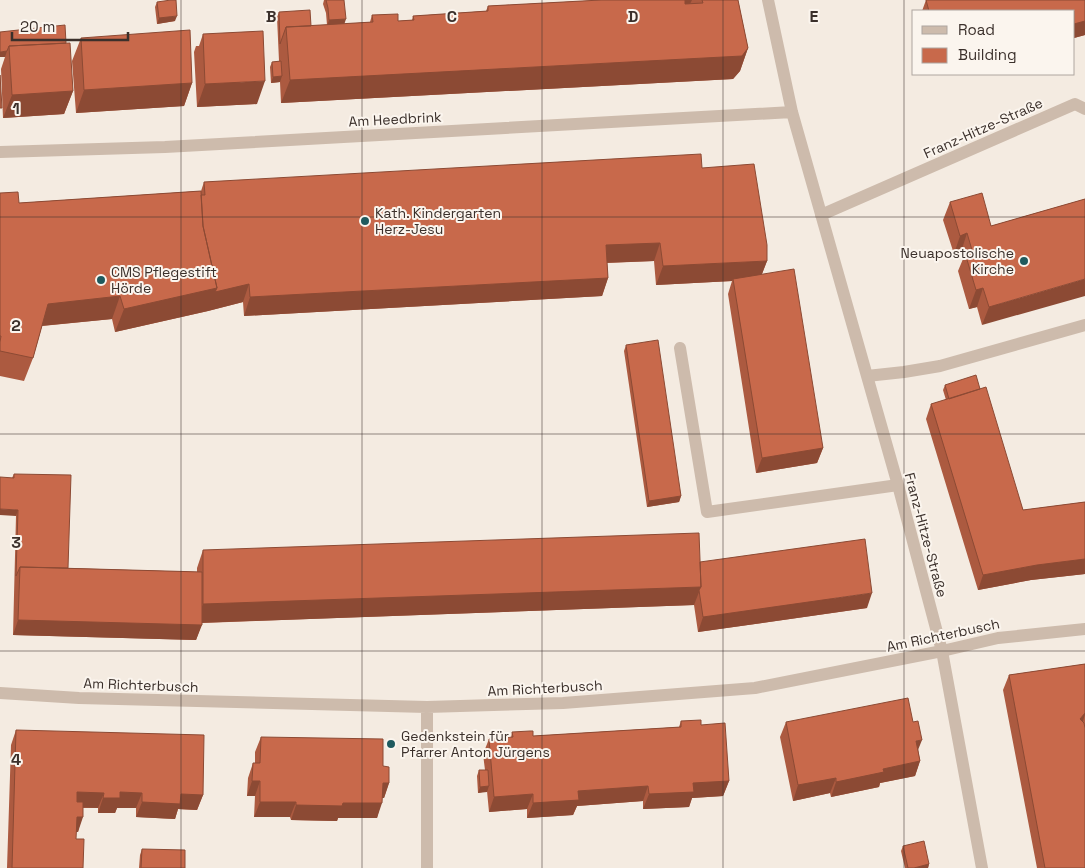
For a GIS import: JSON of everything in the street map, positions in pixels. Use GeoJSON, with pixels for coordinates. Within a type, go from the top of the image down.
{"type":"FeatureCollection","features":[{"type":"Feature","properties":{"kind":"street","name":"Franz-Hitze-Straße"},"geometry":{"type":"LineString","coordinates":[[768,0],[792,112],[898,485],[942,652],[982,868]]}},
{"type":"Feature","properties":{"kind":"street","name":"Franz-Hitze-Straße"},"geometry":{"type":"LineString","coordinates":[[821,215],[1080,106]]}},
{"type":"Feature","properties":{"kind":"street","name":"Am Heedbrink"},"geometry":{"type":"LineString","coordinates":[[0,152],[164,147],[792,112]]}},
{"type":"Feature","properties":{"kind":"street"},"geometry":{"type":"LineString","coordinates":[[867,376],[940,366],[1085,325]]}},
{"type":"Feature","properties":{"kind":"street"},"geometry":{"type":"LineString","coordinates":[[680,348],[707,512],[898,485]]}},
{"type":"Feature","properties":{"kind":"street","name":"Am Richterbusch"},"geometry":{"type":"LineString","coordinates":[[0,693],[79,698],[427,707],[563,703],[755,688],[942,652],[998,638],[1085,629]]}},
{"type":"Feature","properties":{"kind":"street"},"geometry":{"type":"LineString","coordinates":[[427,707],[427,868]]}},
{"type":"Feature","properties":{"kind":"building"},"geometry":{"type":"Polygon","coordinates":[[[176,0],[177,16],[159,18],[157,2],[176,0]]]}},
{"type":"Feature","properties":{"kind":"building"},"geometry":{"type":"Polygon","coordinates":[[[326,0],[344,0],[346,19],[329,20],[326,0]]]}},
{"type":"Feature","properties":{"kind":"building"},"geometry":{"type":"Polygon","coordinates":[[[601,0],[685,0],[685,4],[703,3],[702,0],[738,0],[748,48],[742,56],[290,80],[286,27],[373,22],[372,15],[398,14],[398,21],[414,20],[413,16],[488,11],[488,6],[601,0]]]}},
{"type":"Feature","properties":{"kind":"building"},"geometry":{"type":"Polygon","coordinates":[[[926,0],[1085,0],[1085,21],[1075,24],[1075,10],[929,10],[926,0]]]}},
{"type":"Feature","properties":{"kind":"building"},"geometry":{"type":"Polygon","coordinates":[[[310,10],[311,26],[286,27],[280,44],[279,12],[310,10]]]}},
{"type":"Feature","properties":{"kind":"building"},"geometry":{"type":"Polygon","coordinates":[[[65,25],[66,43],[9,46],[7,51],[0,52],[0,32],[65,25]]]}},
{"type":"Feature","properties":{"kind":"building"},"geometry":{"type":"Polygon","coordinates":[[[190,30],[192,83],[84,90],[81,38],[190,30]]]}},
{"type":"Feature","properties":{"kind":"building"},"geometry":{"type":"Polygon","coordinates":[[[263,31],[265,81],[205,84],[203,34],[263,31]]]}},
{"type":"Feature","properties":{"kind":"building"},"geometry":{"type":"Polygon","coordinates":[[[70,43],[73,91],[12,95],[9,46],[70,43]]]}},
{"type":"Feature","properties":{"kind":"building"},"geometry":{"type":"Polygon","coordinates":[[[281,61],[282,76],[273,77],[272,62],[281,61]]]}},
{"type":"Feature","properties":{"kind":"building"},"geometry":{"type":"Polygon","coordinates":[[[0,75],[2,108],[0,108],[0,75]]]}},
{"type":"Feature","properties":{"kind":"building"},"geometry":{"type":"Polygon","coordinates":[[[701,154],[702,168],[754,164],[767,245],[767,261],[663,266],[660,243],[606,245],[608,278],[250,297],[249,284],[215,292],[217,288],[203,226],[201,195],[205,195],[204,182],[701,154]]]}},
{"type":"Feature","properties":{"kind":"building","name":"CMS Pflegestift Hörde"},"geometry":{"type":"Polygon","coordinates":[[[201,191],[203,226],[217,288],[124,309],[120,296],[48,304],[33,358],[0,351],[0,193],[18,192],[19,203],[201,191]]]}},
{"type":"Feature","properties":{"kind":"building","name":"Neuapostolische Kirche"},"geometry":{"type":"Polygon","coordinates":[[[982,193],[991,226],[1085,199],[1085,279],[989,307],[983,288],[976,290],[965,253],[972,250],[967,233],[960,236],[950,202],[982,193]]]}},
{"type":"Feature","properties":{"kind":"building"},"geometry":{"type":"Polygon","coordinates":[[[794,269],[823,448],[762,458],[733,279],[794,269]]]}},
{"type":"Feature","properties":{"kind":"building"},"geometry":{"type":"Polygon","coordinates":[[[658,340],[681,496],[649,501],[626,345],[658,340]]]}},
{"type":"Feature","properties":{"kind":"building"},"geometry":{"type":"Polygon","coordinates":[[[976,375],[980,389],[949,399],[945,385],[976,375]]]}},
{"type":"Feature","properties":{"kind":"building"},"geometry":{"type":"Polygon","coordinates":[[[986,387],[1023,510],[1085,502],[1085,559],[1037,565],[983,575],[931,404],[986,387]]]}},
{"type":"Feature","properties":{"kind":"building"},"geometry":{"type":"Polygon","coordinates":[[[14,474],[71,475],[68,568],[20,567],[16,576],[18,510],[0,509],[0,477],[14,478],[14,474]]]}},
{"type":"Feature","properties":{"kind":"building"},"geometry":{"type":"Polygon","coordinates":[[[699,533],[701,587],[203,604],[203,550],[699,533]]]}},
{"type":"Feature","properties":{"kind":"building"},"geometry":{"type":"Polygon","coordinates":[[[865,539],[872,593],[703,617],[699,590],[701,587],[700,562],[865,539]]]}},
{"type":"Feature","properties":{"kind":"building"},"geometry":{"type":"Polygon","coordinates":[[[20,567],[202,572],[202,625],[18,620],[20,567]]]}},
{"type":"Feature","properties":{"kind":"building"},"geometry":{"type":"Polygon","coordinates":[[[1085,664],[1085,713],[1080,719],[1084,723],[1085,728],[1085,868],[1045,868],[1009,675],[1085,664]]]}},
{"type":"Feature","properties":{"kind":"building"},"geometry":{"type":"Polygon","coordinates":[[[908,698],[913,722],[918,721],[922,740],[916,741],[920,761],[883,769],[884,772],[836,782],[836,778],[798,785],[786,722],[908,698]]]}},
{"type":"Feature","properties":{"kind":"building"},"geometry":{"type":"Polygon","coordinates":[[[701,720],[701,725],[725,723],[729,781],[693,783],[694,792],[649,794],[648,786],[578,791],[579,800],[533,803],[533,794],[494,797],[489,739],[513,737],[512,732],[533,731],[533,736],[681,727],[681,721],[701,720]]]}},
{"type":"Feature","properties":{"kind":"building"},"geometry":{"type":"Polygon","coordinates":[[[16,730],[204,735],[203,795],[181,794],[180,804],[142,802],[142,793],[120,792],[120,798],[103,798],[104,793],[77,792],[77,802],[83,802],[83,817],[77,817],[76,839],[84,839],[83,868],[12,868],[16,730]]]}},
{"type":"Feature","properties":{"kind":"building"},"geometry":{"type":"Polygon","coordinates":[[[261,737],[383,739],[383,766],[389,767],[389,783],[383,783],[382,803],[343,803],[342,806],[296,805],[296,802],[260,802],[260,781],[252,781],[253,763],[260,763],[261,737]]]}},
{"type":"Feature","properties":{"kind":"building"},"geometry":{"type":"Polygon","coordinates":[[[479,770],[488,770],[489,786],[480,787],[479,770]]]}},
{"type":"Feature","properties":{"kind":"building"},"geometry":{"type":"Polygon","coordinates":[[[924,841],[929,864],[908,868],[903,846],[924,841]]]}},
{"type":"Feature","properties":{"kind":"building"},"geometry":{"type":"Polygon","coordinates":[[[142,849],[185,850],[185,868],[141,868],[142,849]]]}},
{"type":"Feature","properties":{"kind":"place","name":"Kath. Kindergarten Herz-Jesu"},"geometry":{"type":"Point","coordinates":[365,221]}},
{"type":"Feature","properties":{"kind":"place","name":"Neuapostolische Kirche"},"geometry":{"type":"Point","coordinates":[1024,261]}},
{"type":"Feature","properties":{"kind":"place","name":"CMS Pflegestift Hörde"},"geometry":{"type":"Point","coordinates":[101,280]}},
{"type":"Feature","properties":{"kind":"place","name":"Gedenkstein für Pfarrer Anton Jürgens"},"geometry":{"type":"Point","coordinates":[391,744]}}]}
